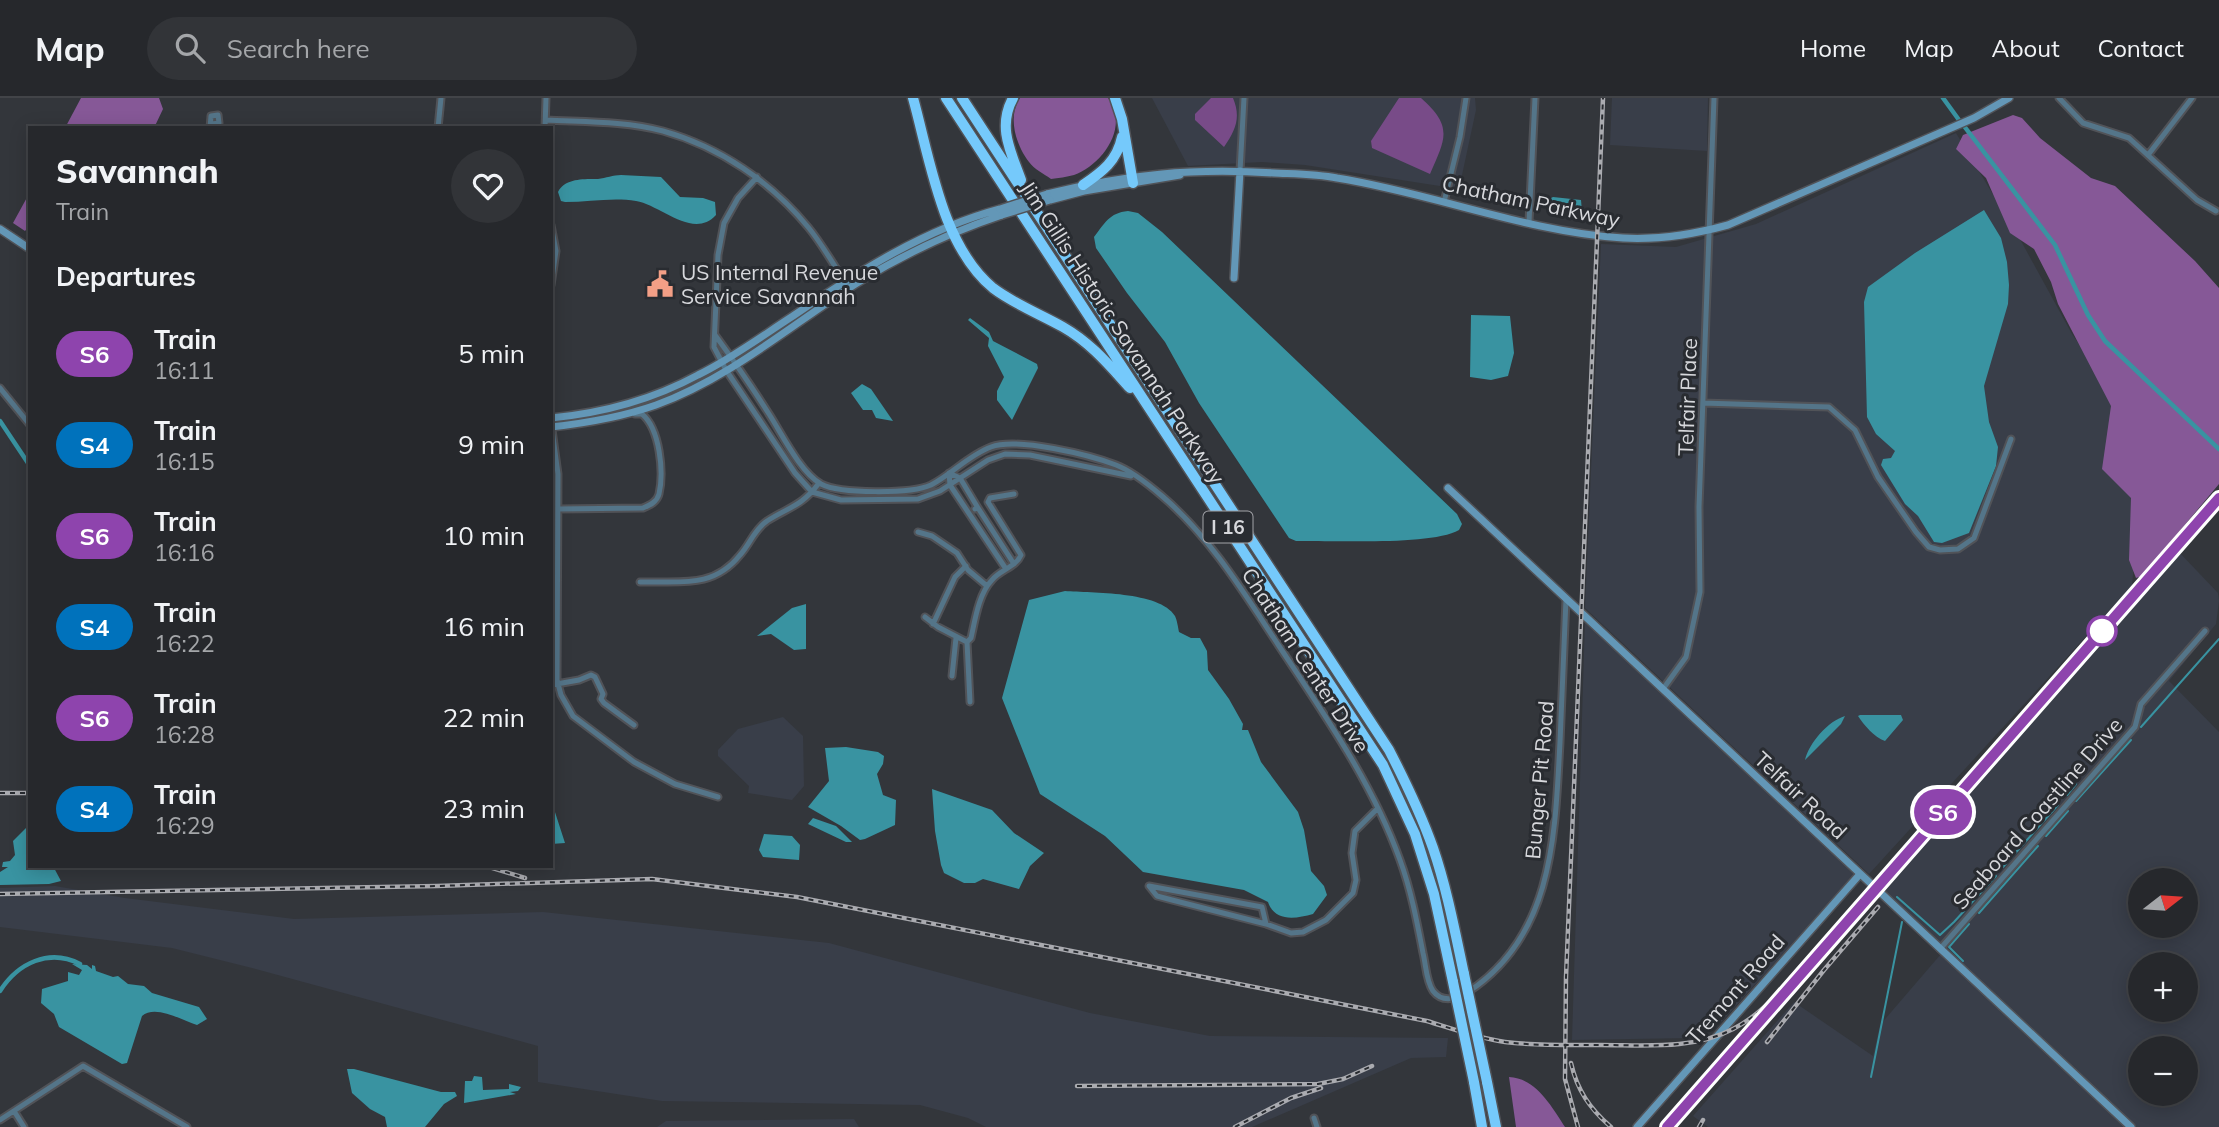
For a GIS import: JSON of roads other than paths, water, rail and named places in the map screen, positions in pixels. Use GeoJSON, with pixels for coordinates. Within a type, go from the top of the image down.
{"type":"FeatureCollection","features":[{"type":"Feature","properties":{"kind":"highway"},"geometry":{"type":"LineString","coordinates":[[913,98],[951,230],[977,272],[1001,293],[1064,328],[1095,350],[1160,424]]}},
{"type":"Feature","properties":{"kind":"highway","name":"Jim Gillis Historic Savannah Parkway"},"geometry":{"type":"LineString","coordinates":[[946,98],[1383,765],[1415,834],[1429,874],[1482,1127]]}},
{"type":"Feature","properties":{"kind":"highway","name":"Jim Gillis Historic Savannah Parkway"},"geometry":{"type":"LineString","coordinates":[[962,98],[1389,750],[1413,798],[1433,848],[1447,897],[1496,1127]]}},
{"type":"Feature","properties":{"kind":"highway"},"geometry":{"type":"LineString","coordinates":[[1013,98],[1005,117],[1005,132],[1025,194]]}},
{"type":"Feature","properties":{"kind":"highway"},"geometry":{"type":"LineString","coordinates":[[1115,98],[1135,179]]}},
{"type":"Feature","properties":{"kind":"highway"},"geometry":{"type":"LineString","coordinates":[[1122,98],[1129,123],[1135,179]]}},
{"type":"Feature","properties":{"kind":"highway"},"geometry":{"type":"LineString","coordinates":[[1083,185],[1104,171],[1114,159],[1123,135],[1122,119]]}},
{"type":"Feature","properties":{"kind":"main road","name":"Chatham Parkway"},"geometry":{"type":"LineString","coordinates":[[553,423],[642,400],[700,375],[899,251],[1001,212],[1083,185],[1188,173],[1240,171],[1334,177],[1577,233],[1625,239],[1708,230],[1728,225],[1974,118],[2009,98]]}},
{"type":"Feature","properties":{"kind":"main road"},"geometry":{"type":"LineString","coordinates":[[1234,278],[1240,171]]}},
{"type":"Feature","properties":{"kind":"main road","name":"Chatham Parkway"},"geometry":{"type":"LineString","coordinates":[[1049,197],[1135,179]]}},
{"type":"Feature","properties":{"kind":"main road"},"geometry":{"type":"LineString","coordinates":[[0,229],[28,248]]}},
{"type":"Feature","properties":{"kind":"main road","name":"Chatham Parkway"},"geometry":{"type":"LineString","coordinates":[[553,424],[599,420],[656,405],[685,392],[736,364],[847,285]]}},
{"type":"Feature","properties":{"kind":"main road","name":"Telfair Road"},"geometry":{"type":"LineString","coordinates":[[1448,488],[2131,1127]]}},
{"type":"Feature","properties":{"kind":"main road","name":"Tremont Road"},"geometry":{"type":"LineString","coordinates":[[1637,1127],[1860,874]]}},
{"type":"Feature","properties":{"kind":"street"},"geometry":{"type":"LineString","coordinates":[[438,126],[441,98]]}},
{"type":"Feature","properties":{"kind":"street"},"geometry":{"type":"LineString","coordinates":[[545,126],[546,98]]}},
{"type":"Feature","properties":{"kind":"street"},"geometry":{"type":"LineString","coordinates":[[1240,171],[1244,98]]}},
{"type":"Feature","properties":{"kind":"street"},"geometry":{"type":"LineString","coordinates":[[1444,202],[1460,137],[1466,98]]}},
{"type":"Feature","properties":{"kind":"street"},"geometry":{"type":"LineString","coordinates":[[1529,222],[1535,98]]}},
{"type":"Feature","properties":{"kind":"street","name":"Telfair Place"},"geometry":{"type":"LineString","coordinates":[[1663,689],[1686,657],[1700,592],[1699,507],[1714,98]]}},
{"type":"Feature","properties":{"kind":"street"},"geometry":{"type":"LineString","coordinates":[[2059,98],[2079,121],[2125,136],[2197,200],[2216,211]]}},
{"type":"Feature","properties":{"kind":"street"},"geometry":{"type":"LineString","coordinates":[[2148,155],[2192,98]]}},
{"type":"Feature","properties":{"kind":"street"},"geometry":{"type":"LineString","coordinates":[[546,120],[617,124],[661,131],[711,149],[757,177],[785,201],[807,226],[847,285]]}},
{"type":"Feature","properties":{"kind":"street"},"geometry":{"type":"LineString","coordinates":[[757,177],[738,198],[724,223],[718,256],[713,347],[795,472],[812,492]]}},
{"type":"Feature","properties":{"kind":"street"},"geometry":{"type":"LineString","coordinates":[[553,238],[553,268]]}},
{"type":"Feature","properties":{"kind":"street"},"geometry":{"type":"LineString","coordinates":[[640,582],[705,580],[723,573],[742,553],[755,533],[767,522],[792,509],[819,483],[802,466],[732,355],[715,335]]}},
{"type":"Feature","properties":{"kind":"street"},"geometry":{"type":"LineString","coordinates":[[0,388],[28,423]]}},
{"type":"Feature","properties":{"kind":"street"},"geometry":{"type":"LineString","coordinates":[[1703,403],[1829,407],[1855,430],[1878,477],[1916,532],[1928,547],[1940,550],[1958,549],[1974,538],[2011,439]]}},
{"type":"Feature","properties":{"kind":"street"},"geometry":{"type":"LineString","coordinates":[[558,509],[643,508],[652,505],[659,495],[659,445],[649,421],[650,413],[656,405]]}},
{"type":"Feature","properties":{"kind":"street"},"geometry":{"type":"LineString","coordinates":[[599,420],[608,422],[638,414],[649,421]]}},
{"type":"Feature","properties":{"kind":"street"},"geometry":{"type":"LineString","coordinates":[[553,438],[558,474],[554,497],[558,509],[555,684],[573,716],[635,762],[675,785],[718,797]]}},
{"type":"Feature","properties":{"kind":"street","name":"Chatham Center Drive"},"geometry":{"type":"LineString","coordinates":[[819,483],[842,490],[916,489],[933,484],[991,447],[1010,443],[1100,460],[1119,466],[1138,477],[1162,496],[1221,559],[1360,772],[1400,861],[1432,989],[1443,999],[1455,999],[1479,984]]}},
{"type":"Feature","properties":{"kind":"street","name":"Chatham Center Drive"},"geometry":{"type":"LineString","coordinates":[[812,492],[841,500],[902,500],[929,496],[996,456],[1016,453],[1138,477]]}},
{"type":"Feature","properties":{"kind":"street"},"geometry":{"type":"LineString","coordinates":[[1006,569],[950,485],[949,473],[960,478],[1014,564]]}},
{"type":"Feature","properties":{"kind":"street"},"geometry":{"type":"LineString","coordinates":[[970,702],[967,642],[971,638],[987,586],[1021,555],[988,502],[990,498],[1014,494]]}},
{"type":"Feature","properties":{"kind":"street"},"geometry":{"type":"LineString","coordinates":[[969,513],[978,508]]}},
{"type":"Feature","properties":{"kind":"street"},"geometry":{"type":"LineString","coordinates":[[918,532],[932,536],[957,552],[966,566],[987,586]]}},
{"type":"Feature","properties":{"kind":"street"},"geometry":{"type":"LineString","coordinates":[[933,624],[955,577],[966,566]]}},
{"type":"Feature","properties":{"kind":"street","name":"Bunger Pit Road"},"geometry":{"type":"LineString","coordinates":[[1479,984],[1502,963],[1522,938],[1547,875],[1556,828],[1566,599]]}},
{"type":"Feature","properties":{"kind":"street"},"geometry":{"type":"LineString","coordinates":[[925,617],[967,642]]}},
{"type":"Feature","properties":{"kind":"street","name":"Seaboard Coastline Drive"},"geometry":{"type":"LineString","coordinates":[[1940,949],[2135,727],[2141,704],[2205,631]]}},
{"type":"Feature","properties":{"kind":"street"},"geometry":{"type":"LineString","coordinates":[[952,676],[957,638]]}},
{"type":"Feature","properties":{"kind":"street"},"geometry":{"type":"LineString","coordinates":[[555,684],[591,675],[595,677],[604,703],[634,725]]}},
{"type":"Feature","properties":{"kind":"street"},"geometry":{"type":"LineString","coordinates":[[1266,924],[1262,907],[1149,886],[1157,896],[1291,933],[1303,932],[1326,920],[1353,893],[1356,880],[1352,853],[1355,831],[1378,808]]}},
{"type":"Feature","properties":{"kind":"street"},"geometry":{"type":"LineString","coordinates":[[0,1120],[83,1066],[187,1127]]}},
{"type":"Feature","properties":{"kind":"street"},"geometry":{"type":"LineString","coordinates":[[14,1111],[24,1127]]}},
{"type":"Feature","properties":{"kind":"street"},"geometry":{"type":"LineString","coordinates":[[1314,1118],[1317,1127]]}},
{"type":"Feature","properties":{"kind":"water"},"geometry":{"type":"Polygon","coordinates":[[[621,175],[661,177],[680,197],[703,198],[715,202],[716,215],[707,222],[697,224],[687,223],[636,201],[561,201],[558,192],[565,184],[581,179],[621,175]]]}},
{"type":"Feature","properties":{"kind":"water"},"geometry":{"type":"Polygon","coordinates":[[[1553,197],[1581,200],[1582,212],[1544,206],[1545,201],[1553,197]]]}},
{"type":"Feature","properties":{"kind":"water"},"geometry":{"type":"Polygon","coordinates":[[[1984,210],[2001,238],[2009,285],[2008,304],[1984,386],[1989,422],[1998,447],[1996,466],[1969,533],[1942,543],[1934,542],[1918,516],[1905,504],[1881,465],[1883,459],[1891,458],[1895,451],[1876,434],[1867,417],[1864,302],[1868,287],[1915,253],[1984,210]]]}},
{"type":"Feature","properties":{"kind":"water"},"geometry":{"type":"Polygon","coordinates":[[[1128,211],[1138,213],[1162,232],[1457,514],[1462,524],[1459,530],[1445,535],[1405,540],[1296,541],[1289,538],[1199,403],[1165,342],[1096,248],[1094,237],[1105,223],[1112,216],[1128,211]]]}},
{"type":"Feature","properties":{"kind":"water"},"geometry":{"type":"Polygon","coordinates":[[[1471,315],[1510,316],[1514,353],[1508,376],[1491,380],[1470,377],[1471,315]]]}},
{"type":"Feature","properties":{"kind":"water"},"geometry":{"type":"Polygon","coordinates":[[[970,318],[989,332],[993,341],[1037,364],[1038,368],[1012,420],[997,400],[997,391],[1004,377],[988,346],[989,338],[968,320],[970,318]]]}},
{"type":"Feature","properties":{"kind":"water"},"geometry":{"type":"Polygon","coordinates":[[[862,384],[871,389],[893,421],[876,418],[872,410],[863,410],[851,393],[862,384]]]}},
{"type":"Feature","properties":{"kind":"water"},"geometry":{"type":"Polygon","coordinates":[[[1065,591],[1124,595],[1155,602],[1175,616],[1179,632],[1191,638],[1200,638],[1207,651],[1208,670],[1229,699],[1243,724],[1242,730],[1248,730],[1261,762],[1298,812],[1311,871],[1324,886],[1327,895],[1313,914],[1299,917],[1281,916],[1275,913],[1268,902],[1244,890],[1143,872],[1105,836],[1040,794],[1002,698],[1029,600],[1065,591]]]}},
{"type":"Feature","properties":{"kind":"water"},"geometry":{"type":"Polygon","coordinates":[[[806,604],[806,649],[794,650],[771,634],[757,636],[792,608],[806,604]]]}},
{"type":"Feature","properties":{"kind":"water"},"geometry":{"type":"Polygon","coordinates":[[[1901,715],[1903,720],[1885,741],[1870,730],[1858,716],[1901,715]]]}},
{"type":"Feature","properties":{"kind":"water"},"geometry":{"type":"Polygon","coordinates":[[[1845,716],[1841,724],[1805,760],[1820,734],[1845,716]]]}},
{"type":"Feature","properties":{"kind":"water"},"geometry":{"type":"Polygon","coordinates":[[[846,747],[878,752],[884,756],[877,774],[883,795],[896,800],[895,825],[860,840],[808,807],[829,781],[825,748],[846,747]]]}},
{"type":"Feature","properties":{"kind":"water"},"geometry":{"type":"Polygon","coordinates":[[[932,789],[992,810],[1014,833],[1044,853],[1030,866],[1019,889],[983,879],[975,883],[964,883],[944,873],[935,831],[932,789]]]}},
{"type":"Feature","properties":{"kind":"water"},"geometry":{"type":"Polygon","coordinates":[[[554,809],[565,843],[553,844],[554,809]]]}},
{"type":"Feature","properties":{"kind":"water"},"geometry":{"type":"Polygon","coordinates":[[[813,818],[836,826],[852,842],[846,842],[808,824],[813,818]]]}},
{"type":"Feature","properties":{"kind":"water"},"geometry":{"type":"Polygon","coordinates":[[[28,826],[28,868],[54,868],[61,881],[49,884],[0,885],[0,872],[8,867],[2,867],[3,862],[10,861],[15,855],[13,841],[28,826]]]}},
{"type":"Feature","properties":{"kind":"water"},"geometry":{"type":"Polygon","coordinates":[[[764,834],[792,836],[800,845],[799,860],[763,857],[759,850],[764,834]]]}},
{"type":"Feature","properties":{"kind":"water"},"geometry":{"type":"Polygon","coordinates":[[[72,964],[87,965],[92,969],[92,965],[95,966],[96,971],[118,976],[128,984],[144,986],[152,993],[199,1007],[207,1019],[197,1025],[161,1012],[147,1013],[142,1016],[127,1063],[122,1064],[59,1027],[54,1014],[41,1003],[42,989],[68,981],[68,972],[79,975],[82,970],[72,964]]]}},
{"type":"Feature","properties":{"kind":"water"},"geometry":{"type":"Polygon","coordinates":[[[347,1069],[441,1092],[455,1092],[457,1096],[444,1104],[425,1127],[387,1127],[385,1117],[370,1109],[352,1093],[347,1069]]]}},
{"type":"Feature","properties":{"kind":"water"},"geometry":{"type":"Polygon","coordinates":[[[474,1076],[482,1077],[483,1090],[509,1089],[509,1084],[521,1087],[518,1091],[510,1092],[516,1094],[464,1103],[465,1081],[472,1081],[474,1076]]]}},
{"type":"Feature","properties":{"kind":"waterway"},"geometry":{"type":"LineString","coordinates":[[1943,98],[1959,120]]}},
{"type":"Feature","properties":{"kind":"waterway"},"geometry":{"type":"LineString","coordinates":[[1964,126],[2055,245],[2088,315],[2105,341],[2219,449]]}},
{"type":"Feature","properties":{"kind":"waterway"},"geometry":{"type":"LineString","coordinates":[[0,421],[28,463]]}},
{"type":"Feature","properties":{"kind":"waterway"},"geometry":{"type":"LineString","coordinates":[[2141,727],[2219,639]]}},
{"type":"Feature","properties":{"kind":"waterway"},"geometry":{"type":"LineString","coordinates":[[2076,801],[2131,740]]}},
{"type":"Feature","properties":{"kind":"waterway"},"geometry":{"type":"LineString","coordinates":[[2067,795],[2076,784]]}},
{"type":"Feature","properties":{"kind":"waterway"},"geometry":{"type":"LineString","coordinates":[[2003,867],[2058,805]]}},
{"type":"Feature","properties":{"kind":"waterway"},"geometry":{"type":"LineString","coordinates":[[2046,836],[2068,811]]}},
{"type":"Feature","properties":{"kind":"waterway"},"geometry":{"type":"LineString","coordinates":[[1979,913],[2038,846]]}},
{"type":"Feature","properties":{"kind":"waterway"},"geometry":{"type":"LineString","coordinates":[[1897,897],[1940,935],[1996,876]]}},
{"type":"Feature","properties":{"kind":"waterway"},"geometry":{"type":"LineString","coordinates":[[1871,1077],[1902,922]]}},
{"type":"Feature","properties":{"kind":"waterway"},"geometry":{"type":"LineString","coordinates":[[1963,961],[1949,947],[1969,924]]}},
{"type":"Feature","properties":{"kind":"waterway"},"geometry":{"type":"LineString","coordinates":[[0,991],[16,973],[35,961],[57,958],[80,964]]}},
{"type":"Feature","properties":{"kind":"railway"},"geometry":{"type":"LineString","coordinates":[[1578,1127],[1565,1079],[1566,977],[1603,98]]}},
{"type":"Feature","properties":{"kind":"railway"},"geometry":{"type":"LineString","coordinates":[[1792,979],[2219,494]]}},
{"type":"Feature","properties":{"kind":"railway"},"geometry":{"type":"LineString","coordinates":[[0,793],[28,793]]}},
{"type":"Feature","properties":{"kind":"railway"},"geometry":{"type":"LineString","coordinates":[[492,868],[525,878]]}},
{"type":"Feature","properties":{"kind":"railway"},"geometry":{"type":"LineString","coordinates":[[0,894],[652,879],[797,897],[1427,1021],[1495,1040],[1541,1045],[1652,1045],[1685,1043],[1718,1036],[1751,1018],[1797,974]]}},
{"type":"Feature","properties":{"kind":"railway"},"geometry":{"type":"LineString","coordinates":[[1767,1042],[1878,907]]}},
{"type":"Feature","properties":{"kind":"railway"},"geometry":{"type":"LineString","coordinates":[[1663,1127],[1755,1022]]}},
{"type":"Feature","properties":{"kind":"railway"},"geometry":{"type":"LineString","coordinates":[[1571,1063],[1585,1098],[1611,1127]]}},
{"type":"Feature","properties":{"kind":"railway"},"geometry":{"type":"LineString","coordinates":[[1077,1086],[1318,1084],[1343,1079],[1372,1066]]}},
{"type":"Feature","properties":{"kind":"railway"},"geometry":{"type":"LineString","coordinates":[[1235,1127],[1291,1098],[1321,1088]]}},
{"type":"Feature","properties":{"kind":"railway"},"geometry":{"type":"LineString","coordinates":[[1699,1127],[1703,1120]]}},
{"type":"Feature","properties":{"kind":"train","name":"S6"},"geometry":{"type":"LineString","coordinates":[[1667,1127],[2219,498]]}},
{"type":"Feature","properties":{"kind":"place","name":"US Internal Revenue Service Savannah"},"geometry":{"type":"Point","coordinates":[660,284]}}]}
